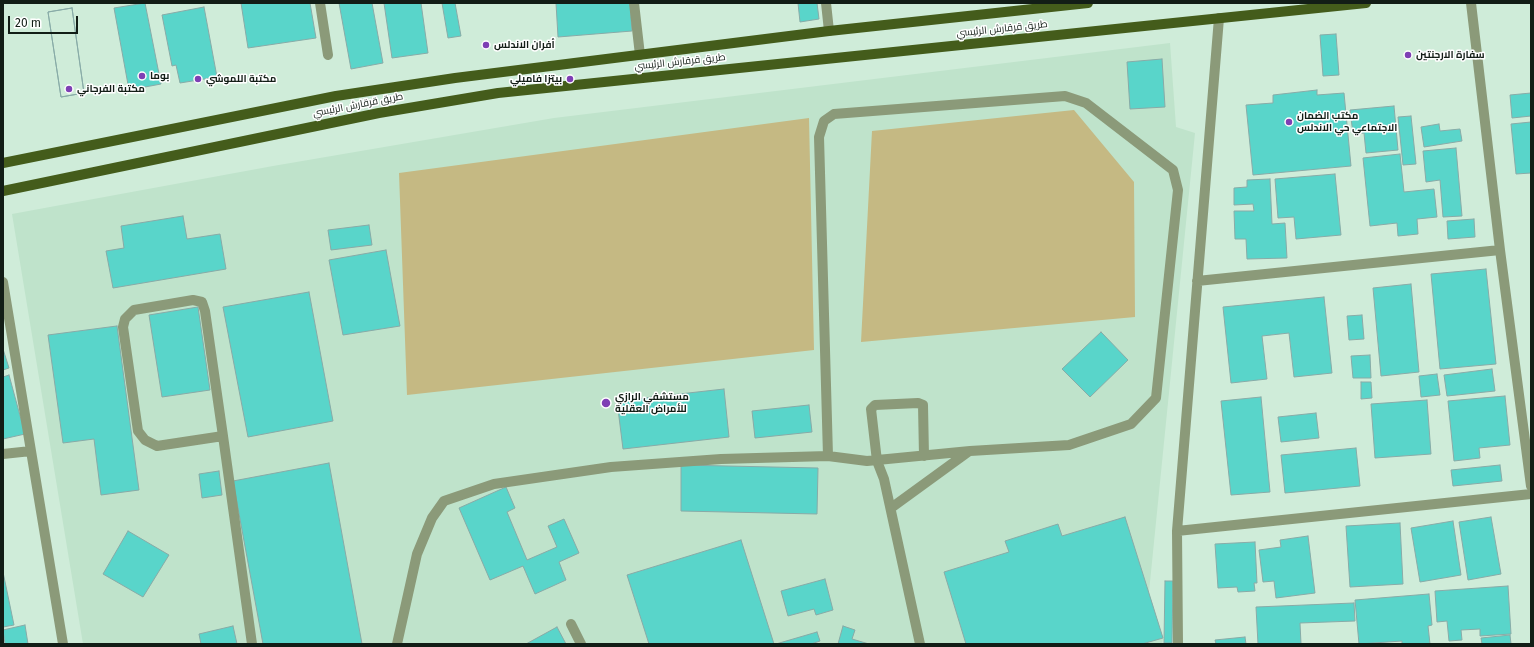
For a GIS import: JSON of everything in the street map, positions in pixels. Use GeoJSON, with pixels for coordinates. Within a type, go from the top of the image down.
{"type":"FeatureCollection","features":[{"type":"Feature","properties":{"kind":"main road","name":"طريق قرقارش الرئيسي"},"geometry":{"type":"LineString","coordinates":[[3,163],[336,96],[469,76],[829,31],[1088,3]]}},
{"type":"Feature","properties":{"kind":"main road","name":"طريق قرقارش الرئيسي"},"geometry":{"type":"LineString","coordinates":[[3,191],[372,114],[490,94],[1366,3]]}},
{"type":"Feature","properties":{"kind":"street"},"geometry":{"type":"LineString","coordinates":[[320,3],[328,55]]}},
{"type":"Feature","properties":{"kind":"street"},"geometry":{"type":"LineString","coordinates":[[634,3],[640,55]]}},
{"type":"Feature","properties":{"kind":"street"},"geometry":{"type":"LineString","coordinates":[[826,3],[829,31]]}},
{"type":"Feature","properties":{"kind":"street"},"geometry":{"type":"LineString","coordinates":[[1471,3],[1500,250],[1531,486]]}},
{"type":"Feature","properties":{"kind":"street"},"geometry":{"type":"LineString","coordinates":[[1178,644],[1177,532],[1218,18]]}},
{"type":"Feature","properties":{"kind":"street"},"geometry":{"type":"LineString","coordinates":[[397,644],[417,554],[432,518],[444,501],[494,484],[611,467],[721,458],[828,456],[877,461],[970,451],[1069,445],[1131,424],[1156,398],[1178,190],[1173,170],[1093,110],[1086,102],[1065,96],[834,114],[824,121],[819,137],[828,456]]}},
{"type":"Feature","properties":{"kind":"street"},"geometry":{"type":"LineString","coordinates":[[1197,281],[1500,250]]}},
{"type":"Feature","properties":{"kind":"street"},"geometry":{"type":"LineString","coordinates":[[3,282],[63,644]]}},
{"type":"Feature","properties":{"kind":"street"},"geometry":{"type":"LineString","coordinates":[[224,436],[157,446],[145,440],[138,431],[123,327],[125,319],[134,310],[193,300],[202,302],[205,311],[224,436],[252,644]]}},
{"type":"Feature","properties":{"kind":"street"},"geometry":{"type":"LineString","coordinates":[[920,644],[891,508],[884,479],[877,461],[871,409],[875,405],[918,403],[922,405],[924,456]]}},
{"type":"Feature","properties":{"kind":"street"},"geometry":{"type":"LineString","coordinates":[[3,454],[31,451]]}},
{"type":"Feature","properties":{"kind":"street"},"geometry":{"type":"LineString","coordinates":[[891,508],[970,451]]}},
{"type":"Feature","properties":{"kind":"street"},"geometry":{"type":"LineString","coordinates":[[1177,532],[1531,494]]}},
{"type":"Feature","properties":{"kind":"street"},"geometry":{"type":"LineString","coordinates":[[570,624],[581,644]]}},
{"type":"Feature","properties":{"kind":"shaded area","name":"مستشفي الرازي للأمراض العقلية"},"geometry":{"type":"Polygon","coordinates":[[[1170,43],[1176,127],[1195,133],[1149,592],[1163,638],[1162,644],[83,644],[12,214],[273,166],[554,118],[1170,43]]]}},
{"type":"Feature","properties":{"kind":"shaded area"},"geometry":{"type":"Polygon","coordinates":[[[1074,110],[1134,182],[1135,317],[861,342],[872,131],[1074,110]]]}},
{"type":"Feature","properties":{"kind":"shaded area"},"geometry":{"type":"Polygon","coordinates":[[[809,118],[814,350],[407,395],[399,173],[809,118]]]}},
{"type":"Feature","properties":{"kind":"building"},"geometry":{"type":"Polygon","coordinates":[[[145,3],[161,84],[129,90],[114,8],[145,3]]]}},
{"type":"Feature","properties":{"kind":"building"},"geometry":{"type":"Polygon","coordinates":[[[241,3],[310,3],[316,38],[248,48],[241,3]]]}},
{"type":"Feature","properties":{"kind":"building"},"geometry":{"type":"Polygon","coordinates":[[[339,3],[372,3],[383,63],[351,69],[339,3]]]}},
{"type":"Feature","properties":{"kind":"building"},"geometry":{"type":"Polygon","coordinates":[[[384,3],[421,3],[428,53],[392,58],[384,3]]]}},
{"type":"Feature","properties":{"kind":"building"},"geometry":{"type":"Polygon","coordinates":[[[442,3],[455,3],[461,36],[448,38],[442,3]]]}},
{"type":"Feature","properties":{"kind":"building"},"geometry":{"type":"Polygon","coordinates":[[[556,3],[630,3],[632,31],[558,37],[556,3]]]}},
{"type":"Feature","properties":{"kind":"building"},"geometry":{"type":"Polygon","coordinates":[[[798,3],[817,3],[819,19],[800,22],[798,3]]]}},
{"type":"Feature","properties":{"kind":"building"},"geometry":{"type":"Polygon","coordinates":[[[204,7],[217,77],[180,83],[176,65],[172,66],[162,15],[204,7]]]}},
{"type":"Feature","properties":{"kind":"building"},"geometry":{"type":"Polygon","coordinates":[[[72,8],[84,93],[61,97],[48,12],[72,8]]]}},
{"type":"Feature","properties":{"kind":"building"},"geometry":{"type":"Polygon","coordinates":[[[72,8],[84,93],[61,97],[48,12],[72,8]]]}},
{"type":"Feature","properties":{"kind":"building"},"geometry":{"type":"Polygon","coordinates":[[[1336,34],[1339,75],[1323,76],[1320,35],[1336,34]]]}},
{"type":"Feature","properties":{"kind":"building"},"geometry":{"type":"Polygon","coordinates":[[[1162,59],[1165,107],[1130,109],[1127,62],[1162,59]]]}},
{"type":"Feature","properties":{"kind":"building"},"geometry":{"type":"Polygon","coordinates":[[[1317,90],[1317,95],[1344,93],[1351,166],[1253,175],[1246,105],[1273,103],[1273,95],[1317,90]]]}},
{"type":"Feature","properties":{"kind":"building"},"geometry":{"type":"Polygon","coordinates":[[[1531,93],[1531,116],[1512,118],[1510,95],[1531,93]]]}},
{"type":"Feature","properties":{"kind":"building"},"geometry":{"type":"Polygon","coordinates":[[[1394,106],[1398,150],[1366,153],[1364,133],[1353,134],[1350,110],[1394,106]]]}},
{"type":"Feature","properties":{"kind":"building"},"geometry":{"type":"Polygon","coordinates":[[[1411,116],[1416,164],[1403,165],[1398,117],[1411,116]]]}},
{"type":"Feature","properties":{"kind":"building"},"geometry":{"type":"Polygon","coordinates":[[[1531,122],[1531,173],[1516,174],[1511,124],[1531,122]]]}},
{"type":"Feature","properties":{"kind":"building"},"geometry":{"type":"Polygon","coordinates":[[[1439,124],[1440,131],[1460,129],[1462,141],[1424,147],[1421,127],[1439,124]]]}},
{"type":"Feature","properties":{"kind":"building"},"geometry":{"type":"Polygon","coordinates":[[[1456,148],[1462,216],[1443,217],[1440,180],[1426,182],[1423,151],[1456,148]]]}},
{"type":"Feature","properties":{"kind":"building"},"geometry":{"type":"Polygon","coordinates":[[[1400,154],[1404,192],[1434,189],[1437,217],[1417,219],[1418,234],[1398,236],[1397,223],[1370,226],[1363,158],[1400,154]]]}},
{"type":"Feature","properties":{"kind":"building"},"geometry":{"type":"Polygon","coordinates":[[[1335,174],[1341,235],[1296,239],[1294,217],[1278,218],[1275,179],[1335,174]]]}},
{"type":"Feature","properties":{"kind":"building"},"geometry":{"type":"Polygon","coordinates":[[[1270,179],[1272,224],[1285,223],[1287,258],[1247,259],[1246,239],[1235,239],[1234,211],[1254,211],[1253,204],[1234,205],[1234,188],[1247,187],[1247,180],[1270,179]]]}},
{"type":"Feature","properties":{"kind":"building"},"geometry":{"type":"Polygon","coordinates":[[[183,216],[187,239],[220,234],[226,269],[113,288],[106,251],[124,248],[121,226],[183,216]]]}},
{"type":"Feature","properties":{"kind":"building"},"geometry":{"type":"Polygon","coordinates":[[[1474,219],[1475,237],[1448,239],[1447,221],[1474,219]]]}},
{"type":"Feature","properties":{"kind":"building"},"geometry":{"type":"Polygon","coordinates":[[[369,225],[372,245],[331,250],[328,230],[369,225]]]}},
{"type":"Feature","properties":{"kind":"building"},"geometry":{"type":"Polygon","coordinates":[[[386,250],[400,326],[343,335],[329,260],[386,250]]]}},
{"type":"Feature","properties":{"kind":"building"},"geometry":{"type":"Polygon","coordinates":[[[1486,269],[1496,364],[1440,369],[1431,274],[1486,269]]]}},
{"type":"Feature","properties":{"kind":"building"},"geometry":{"type":"Polygon","coordinates":[[[1411,284],[1419,372],[1381,376],[1373,288],[1411,284]]]}},
{"type":"Feature","properties":{"kind":"building"},"geometry":{"type":"Polygon","coordinates":[[[309,292],[333,421],[248,437],[223,307],[309,292]]]}},
{"type":"Feature","properties":{"kind":"building"},"geometry":{"type":"Polygon","coordinates":[[[1324,297],[1332,373],[1294,377],[1289,333],[1262,336],[1267,379],[1231,383],[1223,307],[1324,297]]]}},
{"type":"Feature","properties":{"kind":"building"},"geometry":{"type":"Polygon","coordinates":[[[198,307],[210,390],[162,397],[149,315],[198,307]]]}},
{"type":"Feature","properties":{"kind":"building"},"geometry":{"type":"Polygon","coordinates":[[[1362,315],[1364,339],[1349,340],[1347,316],[1362,315]]]}},
{"type":"Feature","properties":{"kind":"building"},"geometry":{"type":"Polygon","coordinates":[[[117,326],[139,490],[101,495],[94,439],[63,443],[48,335],[117,326]]]}},
{"type":"Feature","properties":{"kind":"building"},"geometry":{"type":"Polygon","coordinates":[[[1101,332],[1128,360],[1090,397],[1062,369],[1101,332]]]}},
{"type":"Feature","properties":{"kind":"building"},"geometry":{"type":"Polygon","coordinates":[[[3,349],[9,368],[3,370],[3,349]]]}},
{"type":"Feature","properties":{"kind":"building"},"geometry":{"type":"Polygon","coordinates":[[[1370,355],[1371,378],[1353,378],[1351,356],[1370,355]]]}},
{"type":"Feature","properties":{"kind":"building"},"geometry":{"type":"Polygon","coordinates":[[[1492,369],[1495,391],[1447,396],[1444,375],[1492,369]]]}},
{"type":"Feature","properties":{"kind":"building"},"geometry":{"type":"Polygon","coordinates":[[[1437,374],[1440,395],[1421,397],[1419,376],[1437,374]]]}},
{"type":"Feature","properties":{"kind":"building"},"geometry":{"type":"Polygon","coordinates":[[[9,375],[25,434],[3,439],[3,377],[9,375]]]}},
{"type":"Feature","properties":{"kind":"building"},"geometry":{"type":"Polygon","coordinates":[[[1361,382],[1371,382],[1372,398],[1361,399],[1361,382]]]}},
{"type":"Feature","properties":{"kind":"building"},"geometry":{"type":"Polygon","coordinates":[[[724,389],[729,437],[623,449],[617,401],[724,389]]]}},
{"type":"Feature","properties":{"kind":"building"},"geometry":{"type":"Polygon","coordinates":[[[1505,396],[1510,445],[1479,448],[1480,458],[1454,461],[1448,401],[1505,396]]]}},
{"type":"Feature","properties":{"kind":"building"},"geometry":{"type":"Polygon","coordinates":[[[1261,397],[1270,492],[1231,495],[1221,401],[1261,397]]]}},
{"type":"Feature","properties":{"kind":"building"},"geometry":{"type":"Polygon","coordinates":[[[1427,400],[1431,454],[1375,458],[1371,404],[1427,400]]]}},
{"type":"Feature","properties":{"kind":"building"},"geometry":{"type":"Polygon","coordinates":[[[809,405],[812,432],[755,438],[752,411],[809,405]]]}},
{"type":"Feature","properties":{"kind":"building"},"geometry":{"type":"Polygon","coordinates":[[[1316,413],[1319,438],[1281,442],[1278,417],[1316,413]]]}},
{"type":"Feature","properties":{"kind":"building"},"geometry":{"type":"Polygon","coordinates":[[[1356,448],[1360,486],[1285,493],[1281,455],[1356,448]]]}},
{"type":"Feature","properties":{"kind":"building"},"geometry":{"type":"Polygon","coordinates":[[[329,463],[362,644],[263,644],[233,481],[329,463]]]}},
{"type":"Feature","properties":{"kind":"building"},"geometry":{"type":"Polygon","coordinates":[[[681,465],[818,468],[817,514],[681,511],[681,465]]]}},
{"type":"Feature","properties":{"kind":"building"},"geometry":{"type":"Polygon","coordinates":[[[1500,465],[1502,481],[1453,486],[1451,470],[1500,465]]]}},
{"type":"Feature","properties":{"kind":"building"},"geometry":{"type":"Polygon","coordinates":[[[219,471],[222,495],[202,498],[199,474],[219,471]]]}},
{"type":"Feature","properties":{"kind":"building"},"geometry":{"type":"Polygon","coordinates":[[[506,487],[515,508],[507,512],[527,560],[557,547],[548,526],[564,519],[579,553],[559,562],[566,580],[535,594],[523,566],[490,580],[459,508],[506,487]]]}},
{"type":"Feature","properties":{"kind":"building"},"geometry":{"type":"Polygon","coordinates":[[[1125,517],[1163,638],[1142,644],[966,644],[944,572],[1009,552],[1005,541],[1058,524],[1062,536],[1125,517]]]}},
{"type":"Feature","properties":{"kind":"building"},"geometry":{"type":"Polygon","coordinates":[[[1491,517],[1501,574],[1468,580],[1459,522],[1491,517]]]}},
{"type":"Feature","properties":{"kind":"building"},"geometry":{"type":"Polygon","coordinates":[[[1453,521],[1461,575],[1420,582],[1411,528],[1453,521]]]}},
{"type":"Feature","properties":{"kind":"building"},"geometry":{"type":"Polygon","coordinates":[[[1400,523],[1403,584],[1350,587],[1346,526],[1400,523]]]}},
{"type":"Feature","properties":{"kind":"building"},"geometry":{"type":"Polygon","coordinates":[[[128,531],[169,555],[143,597],[103,574],[128,531]]]}},
{"type":"Feature","properties":{"kind":"building"},"geometry":{"type":"Polygon","coordinates":[[[1308,536],[1315,593],[1276,598],[1274,581],[1263,582],[1259,550],[1281,547],[1280,540],[1308,536]]]}},
{"type":"Feature","properties":{"kind":"building"},"geometry":{"type":"Polygon","coordinates":[[[741,540],[774,644],[649,644],[627,575],[741,540]]]}},
{"type":"Feature","properties":{"kind":"building"},"geometry":{"type":"Polygon","coordinates":[[[1255,542],[1257,583],[1254,583],[1255,591],[1238,592],[1237,587],[1218,588],[1215,544],[1255,542]]]}},
{"type":"Feature","properties":{"kind":"building"},"geometry":{"type":"Polygon","coordinates":[[[3,572],[14,625],[3,627],[3,572]]]}},
{"type":"Feature","properties":{"kind":"building"},"geometry":{"type":"Polygon","coordinates":[[[825,579],[833,610],[816,615],[814,609],[788,616],[781,591],[825,579]]]}},
{"type":"Feature","properties":{"kind":"building"},"geometry":{"type":"Polygon","coordinates":[[[1165,581],[1173,581],[1172,643],[1164,643],[1165,581]]]}},
{"type":"Feature","properties":{"kind":"building"},"geometry":{"type":"Polygon","coordinates":[[[1508,586],[1511,634],[1480,636],[1480,629],[1461,630],[1462,640],[1449,641],[1447,621],[1437,622],[1435,591],[1508,586]]]}},
{"type":"Feature","properties":{"kind":"building"},"geometry":{"type":"Polygon","coordinates":[[[1429,594],[1432,625],[1428,626],[1430,644],[1402,644],[1402,641],[1359,644],[1355,600],[1429,594]]]}},
{"type":"Feature","properties":{"kind":"building"},"geometry":{"type":"Polygon","coordinates":[[[1354,603],[1355,621],[1300,623],[1301,644],[1258,644],[1256,607],[1354,603]]]}},
{"type":"Feature","properties":{"kind":"building"},"geometry":{"type":"Polygon","coordinates":[[[25,625],[28,644],[5,644],[3,630],[25,625]]]}},
{"type":"Feature","properties":{"kind":"building"},"geometry":{"type":"Polygon","coordinates":[[[233,626],[237,644],[201,644],[199,634],[233,626]]]}},
{"type":"Feature","properties":{"kind":"building"},"geometry":{"type":"Polygon","coordinates":[[[843,626],[855,630],[852,639],[869,644],[838,644],[843,626]]]}},
{"type":"Feature","properties":{"kind":"building"},"geometry":{"type":"Polygon","coordinates":[[[557,627],[566,644],[526,644],[557,627]]]}},
{"type":"Feature","properties":{"kind":"building"},"geometry":{"type":"Polygon","coordinates":[[[817,632],[820,641],[811,644],[776,644],[817,632]]]}},
{"type":"Feature","properties":{"kind":"building"},"geometry":{"type":"Polygon","coordinates":[[[1510,635],[1511,644],[1482,644],[1481,638],[1510,635]]]}},
{"type":"Feature","properties":{"kind":"building"},"geometry":{"type":"Polygon","coordinates":[[[1245,637],[1246,644],[1216,644],[1215,640],[1245,637]]]}},
{"type":"Feature","properties":{"kind":"place","name":"أفران الاندلس"},"geometry":{"type":"Point","coordinates":[486,45]}},
{"type":"Feature","properties":{"kind":"place","name":"سفارة الارجنتين"},"geometry":{"type":"Point","coordinates":[1408,55]}},
{"type":"Feature","properties":{"kind":"place","name":"بوما"},"geometry":{"type":"Point","coordinates":[142,76]}},
{"type":"Feature","properties":{"kind":"place","name":"مكتبة اللموشي"},"geometry":{"type":"Point","coordinates":[198,79]}},
{"type":"Feature","properties":{"kind":"place","name":"بيتزا فاميلي"},"geometry":{"type":"Point","coordinates":[570,79]}},
{"type":"Feature","properties":{"kind":"place","name":"مكتبة الفرجاني"},"geometry":{"type":"Point","coordinates":[69,89]}},
{"type":"Feature","properties":{"kind":"place","name":"مكتب الضمان الاجتماعي حي الاندلس"},"geometry":{"type":"Point","coordinates":[1289,122]}},
{"type":"Feature","properties":{"kind":"place","name":"مستشفي الرازي للأمراض العقلية"},"geometry":{"type":"Point","coordinates":[606,403]}}]}
